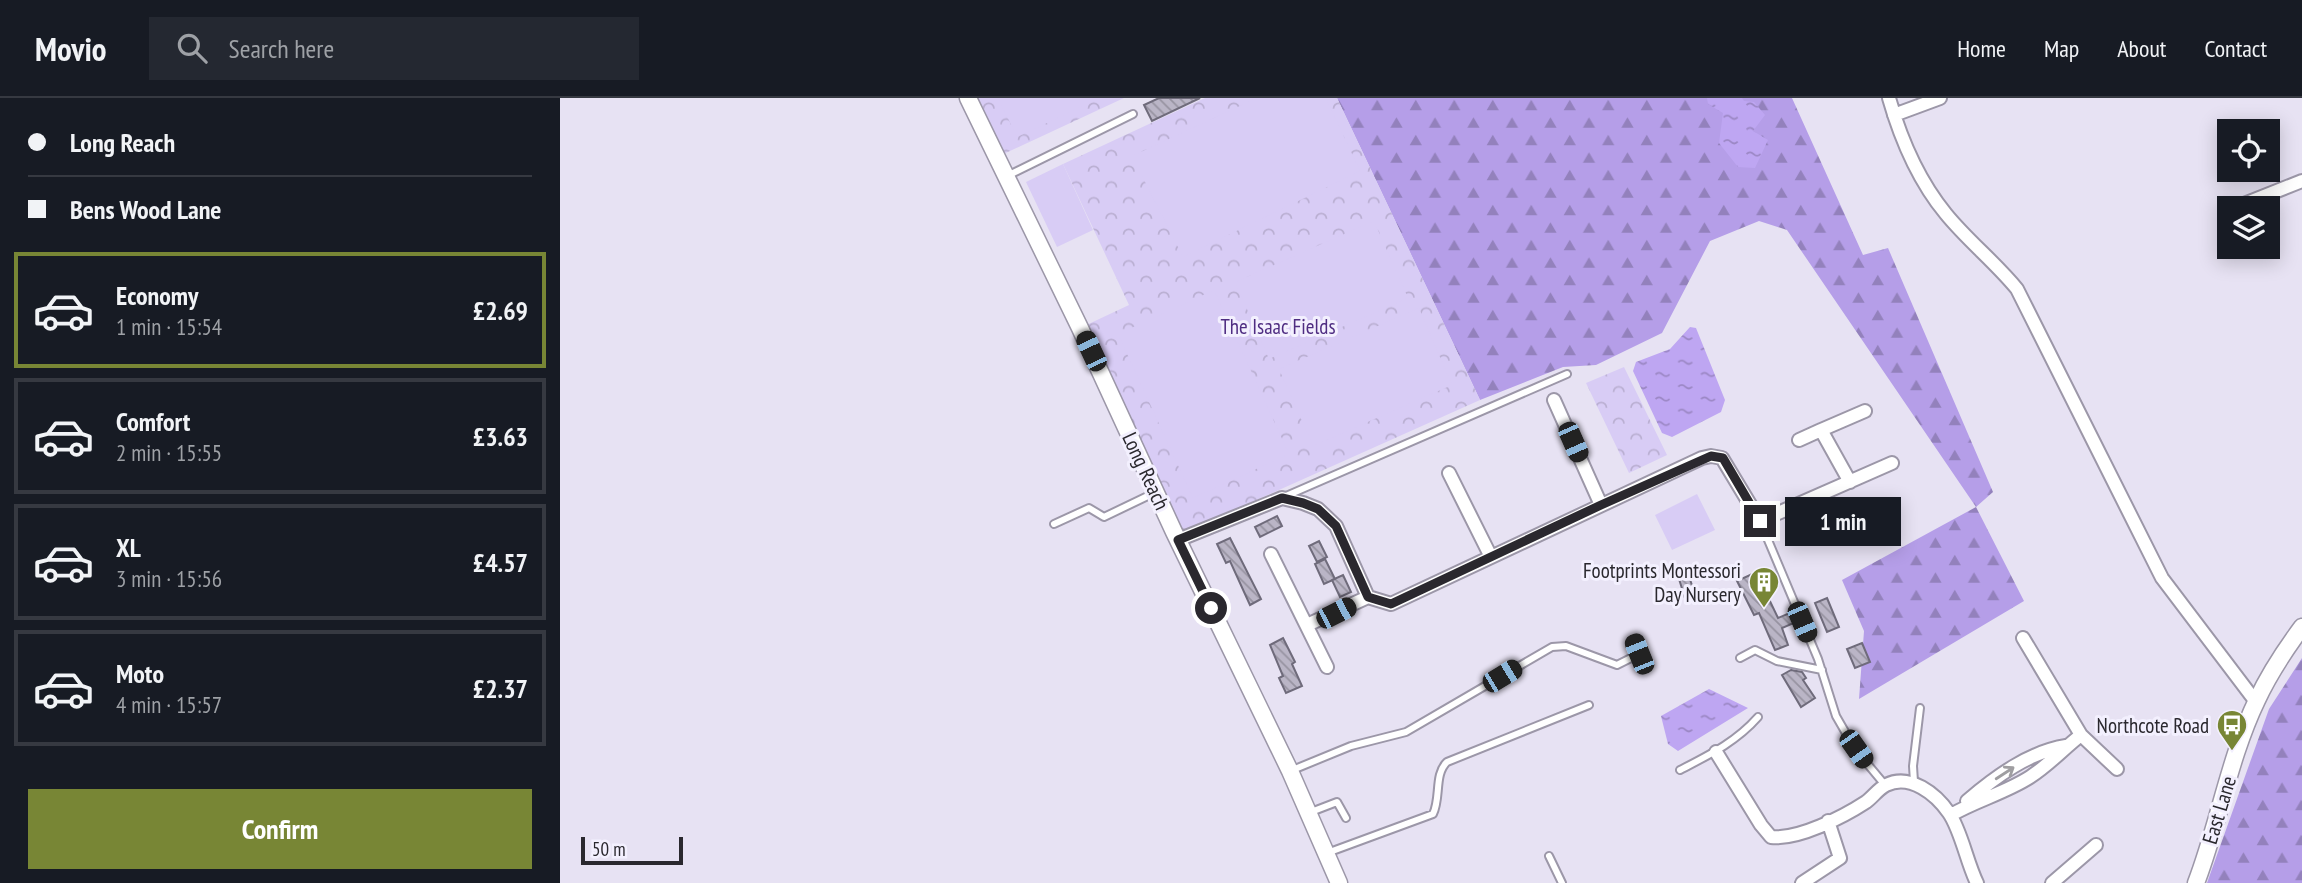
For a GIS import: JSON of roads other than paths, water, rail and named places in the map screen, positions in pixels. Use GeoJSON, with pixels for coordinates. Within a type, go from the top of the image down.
{"type":"FeatureCollection","features":[{"type":"Feature","properties":{"kind":"street","name":"Long Reach"},"geometry":{"type":"LineString","coordinates":[[968,98],[1290,771],[1339,883]]}},
{"type":"Feature","properties":{"kind":"street"},"geometry":{"type":"LineString","coordinates":[[1889,98],[1901,139],[1912,162],[1946,214],[2017,289],[2162,578],[2256,702]]}},
{"type":"Feature","properties":{"kind":"street"},"geometry":{"type":"LineString","coordinates":[[1894,115],[1940,98]]}},
{"type":"Feature","properties":{"kind":"street"},"geometry":{"type":"LineString","coordinates":[[2265,196],[2302,181]]}},
{"type":"Feature","properties":{"kind":"street"},"geometry":{"type":"LineString","coordinates":[[1554,400],[1601,505]]}},
{"type":"Feature","properties":{"kind":"street"},"geometry":{"type":"LineString","coordinates":[[1799,440],[1865,411]]}},
{"type":"Feature","properties":{"kind":"street"},"geometry":{"type":"LineString","coordinates":[[1821,430],[1850,482]]}},
{"type":"Feature","properties":{"kind":"street"},"geometry":{"type":"LineString","coordinates":[[1307,625],[1368,597],[1391,604],[1711,456],[1723,458],[1760,521],[1892,463]]}},
{"type":"Feature","properties":{"kind":"street"},"geometry":{"type":"LineString","coordinates":[[1449,473],[1491,557]]}},
{"type":"Feature","properties":{"kind":"street"},"geometry":{"type":"LineString","coordinates":[[1178,540],[1282,498],[1318,509],[1336,526],[1368,597]]}},
{"type":"Feature","properties":{"kind":"street"},"geometry":{"type":"LineString","coordinates":[[1271,554],[1326,667]]}},
{"type":"Feature","properties":{"kind":"street","name":"East Lane"},"geometry":{"type":"LineString","coordinates":[[2196,883],[2235,758],[2256,702],[2273,669],[2302,627]]}},
{"type":"Feature","properties":{"kind":"street"},"geometry":{"type":"LineString","coordinates":[[2023,638],[2081,735],[2117,769]]}},
{"type":"Feature","properties":{"kind":"street"},"geometry":{"type":"LineString","coordinates":[[1951,815],[2029,777],[2058,757],[2066,746],[2081,735]]}},
{"type":"Feature","properties":{"kind":"street"},"geometry":{"type":"LineString","coordinates":[[1716,752],[1761,825],[1771,837],[1784,839],[1803,833],[1867,801],[1885,785],[1896,781],[1914,782],[1935,797],[1951,815],[1977,883]]}},
{"type":"Feature","properties":{"kind":"street"},"geometry":{"type":"LineString","coordinates":[[1802,883],[1840,858],[1828,821]]}},
{"type":"Feature","properties":{"kind":"street"},"geometry":{"type":"LineString","coordinates":[[2052,883],[2096,845]]}},
{"type":"Feature","properties":{"kind":"lane"},"geometry":{"type":"LineString","coordinates":[[1007,176],[1133,114]]}},
{"type":"Feature","properties":{"kind":"lane"},"geometry":{"type":"LineString","coordinates":[[1282,498],[1567,374]]}},
{"type":"Feature","properties":{"kind":"lane"},"geometry":{"type":"LineString","coordinates":[[1054,524],[1089,509],[1104,517],[1156,492]]}},
{"type":"Feature","properties":{"kind":"lane"},"geometry":{"type":"LineString","coordinates":[[1760,521],[1822,670],[1836,716],[1856,749],[1885,785]]}},
{"type":"Feature","properties":{"kind":"lane"},"geometry":{"type":"LineString","coordinates":[[1290,771],[1351,746],[1406,732],[1552,647],[1566,646],[1617,665],[1639,654],[1634,640]]}},
{"type":"Feature","properties":{"kind":"lane"},"geometry":{"type":"LineString","coordinates":[[1740,658],[1755,650],[1777,661],[1822,670]]}},
{"type":"Feature","properties":{"kind":"lane"},"geometry":{"type":"LineString","coordinates":[[1326,854],[1433,814],[1437,808],[1441,770],[1447,762],[1589,705]]}},
{"type":"Feature","properties":{"kind":"lane"},"geometry":{"type":"LineString","coordinates":[[1914,782],[1913,766],[1920,708]]}},
{"type":"Feature","properties":{"kind":"lane"},"geometry":{"type":"LineString","coordinates":[[1680,770],[1716,752],[1744,733],[1758,717]]}},
{"type":"Feature","properties":{"kind":"lane"},"geometry":{"type":"LineString","coordinates":[[1307,813],[1337,802],[1346,818]]}},
{"type":"Feature","properties":{"kind":"lane"},"geometry":{"type":"LineString","coordinates":[[1549,856],[1562,883]]}},
{"type":"Feature","properties":{"kind":"water"},"geometry":{"type":"Polygon","coordinates":[[[1707,98],[1742,98],[1744,101],[1754,102],[1765,115],[1753,131],[1768,140],[1755,168],[1738,167],[1719,143],[1723,113],[1708,104],[1707,98]]]}},
{"type":"Feature","properties":{"kind":"water"},"geometry":{"type":"Polygon","coordinates":[[[1690,327],[1696,328],[1725,400],[1721,412],[1672,437],[1662,433],[1633,371],[1636,362],[1670,349],[1690,327]]]}},
{"type":"Feature","properties":{"kind":"water"},"geometry":{"type":"Polygon","coordinates":[[[1709,689],[1748,708],[1678,751],[1668,744],[1661,716],[1709,689]]]}},
{"type":"Feature","properties":{"kind":"place","name":"Footprints Montessori Day Nursery"},"geometry":{"type":"Point","coordinates":[1764,609]}},
{"type":"Feature","properties":{"kind":"place","name":"Northcote Road"},"geometry":{"type":"Point","coordinates":[2232,752]}},
{"type":"Feature","properties":{"kind":"park label","name":"The Isaac Fields"},"geometry":{"type":"Point","coordinates":[1278,326]}}]}
